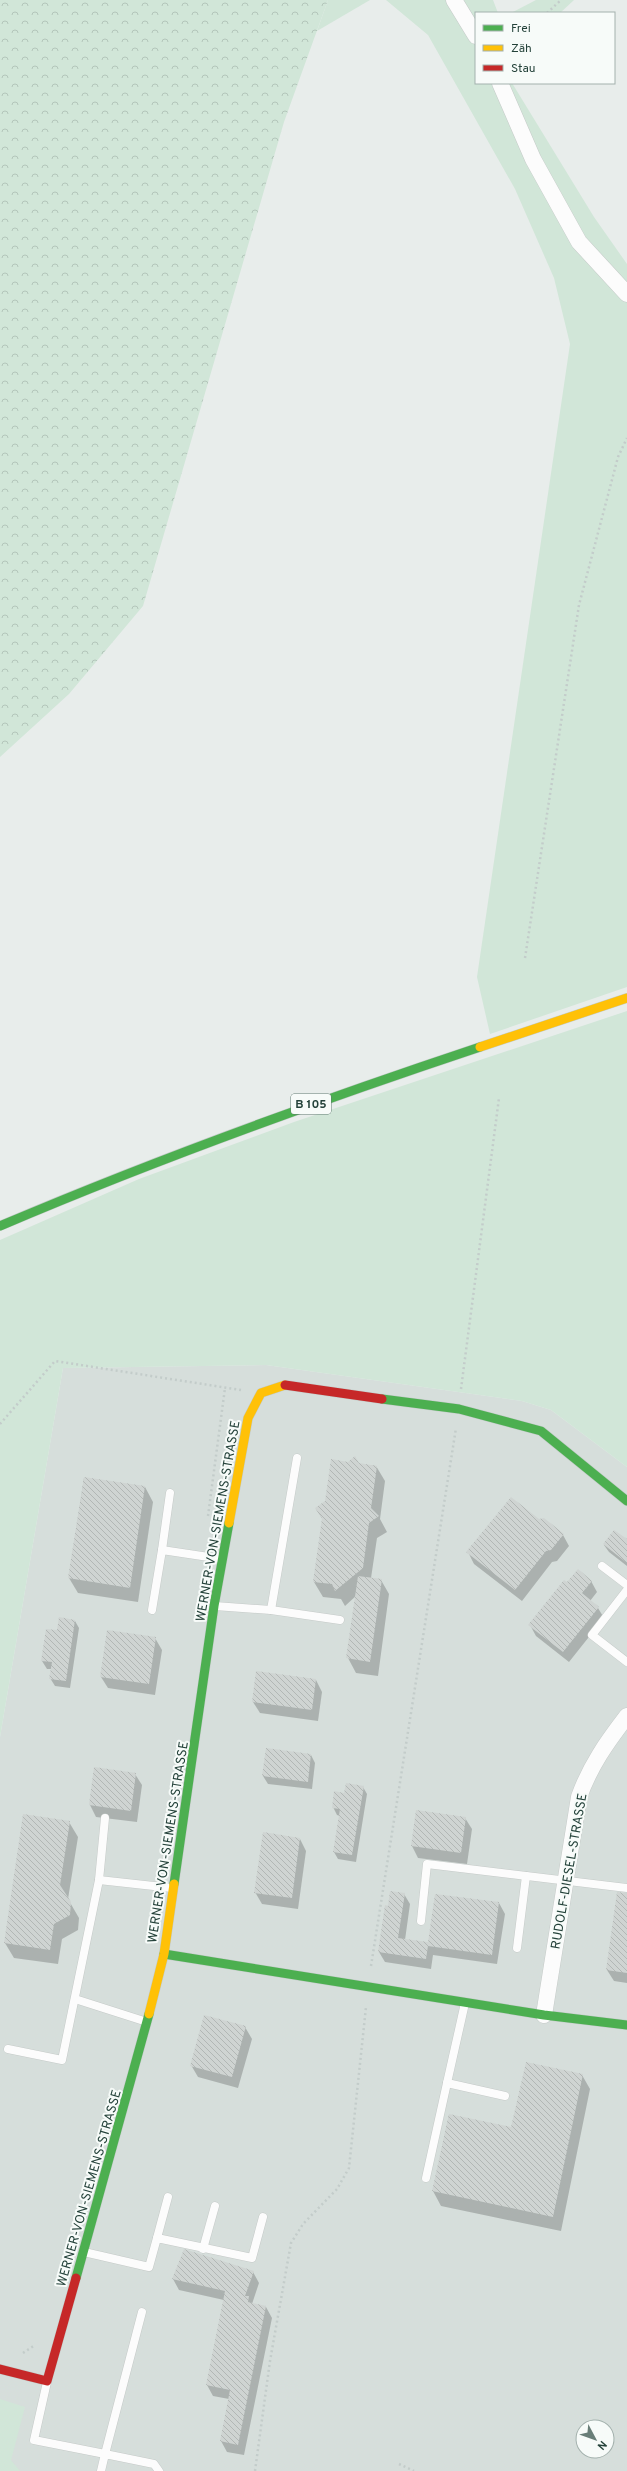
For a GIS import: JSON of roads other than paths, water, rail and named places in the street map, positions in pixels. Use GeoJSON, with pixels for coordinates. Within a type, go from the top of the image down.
{"type":"FeatureCollection","features":[{"type":"Feature","properties":{"kind":"main road","name":"B 105"},"geometry":{"type":"LineString","coordinates":[[0,1226],[81,1190],[180,1151],[297,1109],[627,998]]}},
{"type":"Feature","properties":{"kind":"main road","name":"WERNER-VON-SIEMENS-STRASSE"},"geometry":{"type":"LineString","coordinates":[[47,2381],[148,2022],[164,1954],[214,1606],[248,1418],[261,1393],[282,1385],[459,1409],[541,1431],[627,1501]]}},
{"type":"Feature","properties":{"kind":"main road","name":"WERNER-VON-SIEMENS-STRASSE"},"geometry":{"type":"LineString","coordinates":[[164,1954],[544,2015],[627,2025]]}},
{"type":"Feature","properties":{"kind":"main road"},"geometry":{"type":"LineString","coordinates":[[0,2369],[47,2381]]}},
{"type":"Feature","properties":{"kind":"street"},"geometry":{"type":"LineString","coordinates":[[454,0],[475,34]]}},
{"type":"Feature","properties":{"kind":"street"},"geometry":{"type":"LineString","coordinates":[[500,84],[533,159],[579,242],[627,294]]}},
{"type":"Feature","properties":{"kind":"street","name":"RUDOLF-DIESEL-STRASSE"},"geometry":{"type":"LineString","coordinates":[[544,2015],[564,1880],[579,1797],[587,1774],[603,1748],[627,1716]]}},
{"type":"Feature","properties":{"kind":"lane"},"geometry":{"type":"LineString","coordinates":[[271,1610],[298,1458]]}},
{"type":"Feature","properties":{"kind":"lane"},"geometry":{"type":"LineString","coordinates":[[152,1610],[170,1493]]}},
{"type":"Feature","properties":{"kind":"lane"},"geometry":{"type":"LineString","coordinates":[[162,1550],[223,1559]]}},
{"type":"Feature","properties":{"kind":"lane"},"geometry":{"type":"LineString","coordinates":[[602,1566],[627,1585]]}},
{"type":"Feature","properties":{"kind":"lane"},"geometry":{"type":"LineString","coordinates":[[627,1590],[592,1635],[627,1662]]}},
{"type":"Feature","properties":{"kind":"lane"},"geometry":{"type":"LineString","coordinates":[[214,1606],[271,1610],[340,1620]]}},
{"type":"Feature","properties":{"kind":"lane"},"geometry":{"type":"LineString","coordinates":[[8,2049],[62,2060],[99,1880],[105,1818]]}},
{"type":"Feature","properties":{"kind":"lane"},"geometry":{"type":"LineString","coordinates":[[421,1921],[428,1864],[627,1888]]}},
{"type":"Feature","properties":{"kind":"lane"},"geometry":{"type":"LineString","coordinates":[[518,1948],[526,1876]]}},
{"type":"Feature","properties":{"kind":"lane"},"geometry":{"type":"LineString","coordinates":[[99,1880],[174,1889]]}},
{"type":"Feature","properties":{"kind":"lane"},"geometry":{"type":"LineString","coordinates":[[75,1999],[148,2022]]}},
{"type":"Feature","properties":{"kind":"lane"},"geometry":{"type":"LineString","coordinates":[[426,2178],[465,2002]]}},
{"type":"Feature","properties":{"kind":"lane"},"geometry":{"type":"LineString","coordinates":[[447,2083],[505,2096]]}},
{"type":"Feature","properties":{"kind":"lane"},"geometry":{"type":"LineString","coordinates":[[83,2252],[149,2267],[168,2197]]}},
{"type":"Feature","properties":{"kind":"lane"},"geometry":{"type":"LineString","coordinates":[[203,2249],[215,2206]]}},
{"type":"Feature","properties":{"kind":"lane"},"geometry":{"type":"LineString","coordinates":[[157,2238],[203,2249],[252,2258],[263,2217]]}},
{"type":"Feature","properties":{"kind":"lane"},"geometry":{"type":"LineString","coordinates":[[101,2471],[142,2312]]}},
{"type":"Feature","properties":{"kind":"lane"},"geometry":{"type":"LineString","coordinates":[[47,2381],[34,2440],[154,2464],[159,2471]]}}]}
